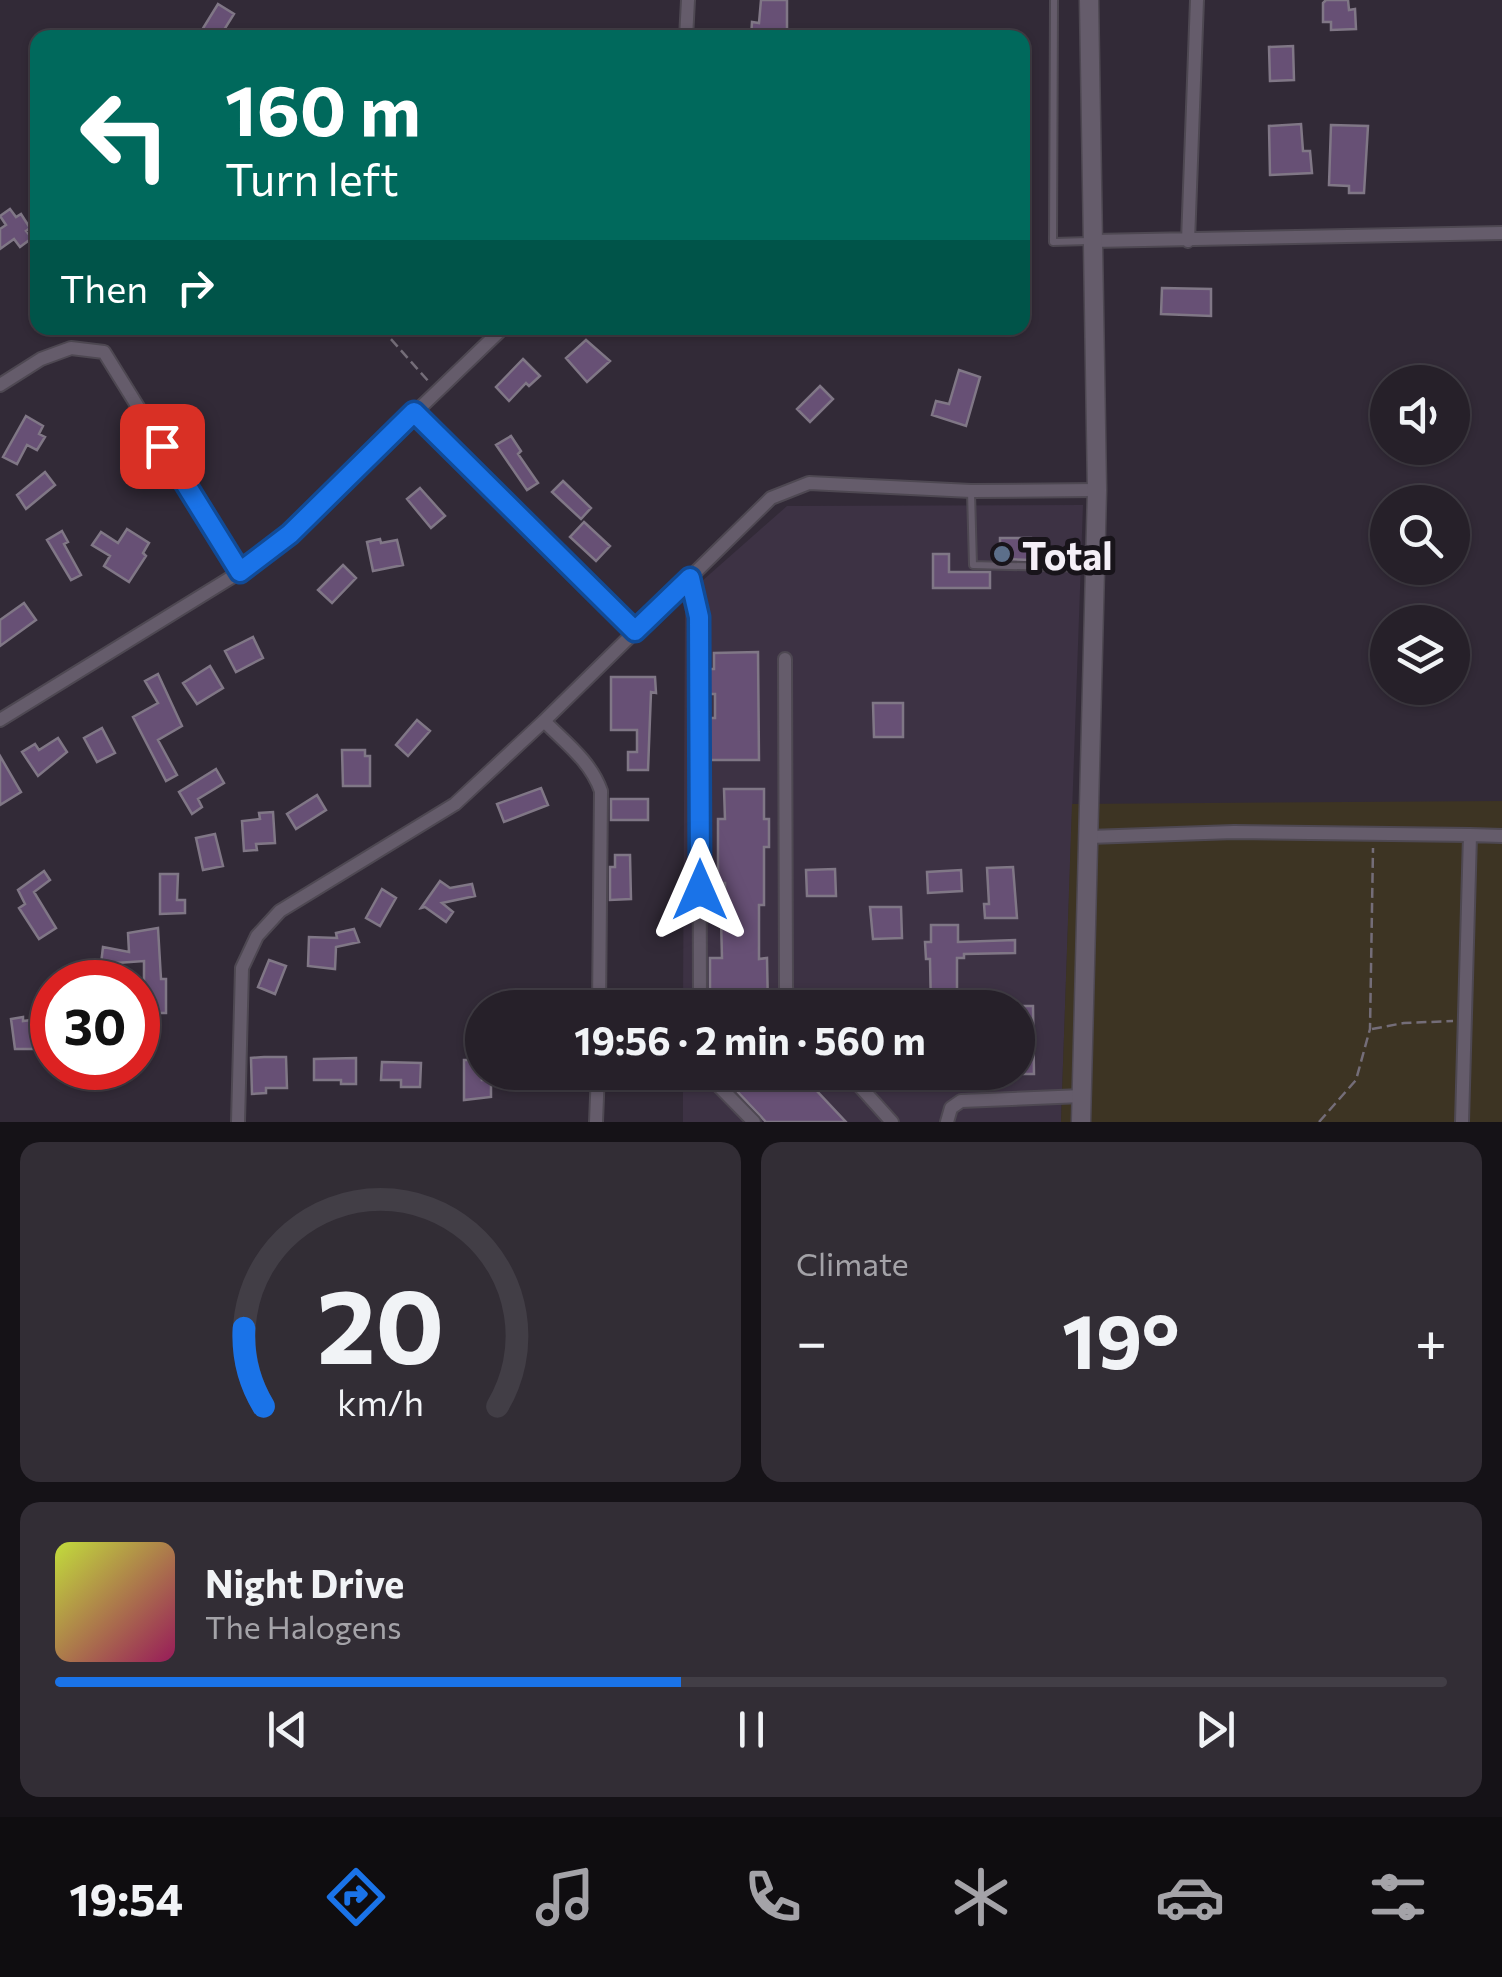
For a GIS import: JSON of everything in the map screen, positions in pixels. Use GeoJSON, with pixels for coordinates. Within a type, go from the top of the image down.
{"type":"FeatureCollection","features":[{"type":"Feature","properties":{"kind":"street"},"geometry":{"type":"LineString","coordinates":[[686,30],[688,0]]}},
{"type":"Feature","properties":{"kind":"street"},"geometry":{"type":"LineString","coordinates":[[1082,1122],[1097,490],[1089,0]]}},
{"type":"Feature","properties":{"kind":"street"},"geometry":{"type":"LineString","coordinates":[[1188,241],[1198,0]]}},
{"type":"Feature","properties":{"kind":"street"},"geometry":{"type":"LineString","coordinates":[[1093,241],[1502,233]]}},
{"type":"Feature","properties":{"kind":"street"},"geometry":{"type":"LineString","coordinates":[[0,720],[240,572],[290,534],[496,335]]}},
{"type":"Feature","properties":{"kind":"street"},"geometry":{"type":"LineString","coordinates":[[0,384],[41,359],[71,348],[104,352],[240,572]]}},
{"type":"Feature","properties":{"kind":"street"},"geometry":{"type":"LineString","coordinates":[[414,412],[635,631]]}},
{"type":"Feature","properties":{"kind":"street"},"geometry":{"type":"LineString","coordinates":[[238,1122],[242,968],[257,936],[280,910],[455,804],[771,498],[808,483],[971,491],[1097,490]]}},
{"type":"Feature","properties":{"kind":"street"},"geometry":{"type":"LineString","coordinates":[[690,578],[699,617],[700,990]]}},
{"type":"Feature","properties":{"kind":"street"},"geometry":{"type":"LineString","coordinates":[[785,659],[787,990]]}},
{"type":"Feature","properties":{"kind":"street"},"geometry":{"type":"LineString","coordinates":[[544,721],[595,774],[601,791],[599,990]]}},
{"type":"Feature","properties":{"kind":"street"},"geometry":{"type":"LineString","coordinates":[[1089,837],[1373,832],[1502,836]]}},
{"type":"Feature","properties":{"kind":"street"},"geometry":{"type":"LineString","coordinates":[[1462,1122],[1470,835]]}},
{"type":"Feature","properties":{"kind":"street"},"geometry":{"type":"LineString","coordinates":[[596,1122],[597,1090]]}},
{"type":"Feature","properties":{"kind":"street"},"geometry":{"type":"LineString","coordinates":[[723,1090],[754,1122]]}},
{"type":"Feature","properties":{"kind":"street"},"geometry":{"type":"LineString","coordinates":[[863,1090],[892,1122]]}},
{"type":"Feature","properties":{"kind":"street"},"geometry":{"type":"LineString","coordinates":[[947,1122],[950,1108],[961,1101],[1082,1096]]}},
{"type":"Feature","properties":{"kind":"lane"},"geometry":{"type":"LineString","coordinates":[[1054,0],[1053,242],[1093,241]]}},
{"type":"Feature","properties":{"kind":"lane"},"geometry":{"type":"LineString","coordinates":[[971,491],[972,566],[1094,568]]}},
{"type":"Feature","properties":{"kind":"path"},"geometry":{"type":"LineString","coordinates":[[387,335],[437,392]]}},
{"type":"Feature","properties":{"kind":"path"},"geometry":{"type":"LineString","coordinates":[[1319,1122],[1356,1080],[1370,1030],[1373,832]]}},
{"type":"Feature","properties":{"kind":"path"},"geometry":{"type":"LineString","coordinates":[[1370,1030],[1404,1023],[1464,1021]]}},
{"type":"Feature","properties":{"kind":"shaded area"},"geometry":{"type":"Polygon","coordinates":[[[1083,505],[1061,1122],[683,1122],[683,1090],[1035,1090],[1035,990],[683,990],[685,596],[787,506],[1083,505]]]}},
{"type":"Feature","properties":{"kind":"shaded area"},"geometry":{"type":"Polygon","coordinates":[[[1502,801],[1502,1122],[1061,1122],[1072,804],[1502,801]]]}},
{"type":"Feature","properties":{"kind":"building"},"geometry":{"type":"Polygon","coordinates":[[[761,0],[787,0],[787,30],[752,30],[752,22],[759,23],[761,0]]]}},
{"type":"Feature","properties":{"kind":"building"},"geometry":{"type":"Polygon","coordinates":[[[1326,0],[1348,0],[1349,10],[1355,9],[1356,29],[1331,30],[1331,22],[1323,22],[1326,0]]]}},
{"type":"Feature","properties":{"kind":"building"},"geometry":{"type":"Polygon","coordinates":[[[218,4],[234,14],[224,30],[202,30],[218,4]]]}},
{"type":"Feature","properties":{"kind":"building"},"geometry":{"type":"Polygon","coordinates":[[[1293,46],[1294,80],[1270,81],[1269,47],[1293,46]]]}},
{"type":"Feature","properties":{"kind":"building"},"geometry":{"type":"Polygon","coordinates":[[[1301,124],[1303,151],[1310,151],[1312,173],[1270,175],[1269,126],[1301,124]]]}},
{"type":"Feature","properties":{"kind":"building"},"geometry":{"type":"Polygon","coordinates":[[[1331,125],[1368,126],[1364,193],[1349,193],[1349,186],[1329,185],[1331,125]]]}},
{"type":"Feature","properties":{"kind":"building"},"geometry":{"type":"Polygon","coordinates":[[[10,209],[16,217],[21,214],[30,228],[26,231],[30,240],[20,247],[14,239],[0,249],[0,229],[6,225],[0,216],[10,209]]]}},
{"type":"Feature","properties":{"kind":"building"},"geometry":{"type":"Polygon","coordinates":[[[1162,288],[1211,289],[1211,316],[1161,314],[1162,288]]]}},
{"type":"Feature","properties":{"kind":"building"},"geometry":{"type":"Polygon","coordinates":[[[586,340],[610,361],[587,382],[566,358],[586,340]]]}},
{"type":"Feature","properties":{"kind":"building"},"geometry":{"type":"Polygon","coordinates":[[[523,359],[540,376],[529,386],[526,383],[509,401],[496,387],[523,359]]]}},
{"type":"Feature","properties":{"kind":"building"},"geometry":{"type":"Polygon","coordinates":[[[959,370],[980,377],[966,426],[932,415],[936,401],[949,404],[959,370]]]}},
{"type":"Feature","properties":{"kind":"building"},"geometry":{"type":"Polygon","coordinates":[[[820,386],[833,399],[810,422],[797,409],[820,386]]]}},
{"type":"Feature","properties":{"kind":"building"},"geometry":{"type":"Polygon","coordinates":[[[26,416],[43,426],[39,434],[45,437],[37,450],[27,445],[17,464],[3,457],[26,416]]]}},
{"type":"Feature","properties":{"kind":"building"},"geometry":{"type":"Polygon","coordinates":[[[511,436],[538,483],[527,490],[496,445],[511,436]]]}},
{"type":"Feature","properties":{"kind":"building"},"geometry":{"type":"Polygon","coordinates":[[[45,472],[55,485],[26,509],[17,495],[45,472]]]}},
{"type":"Feature","properties":{"kind":"building"},"geometry":{"type":"Polygon","coordinates":[[[563,481],[591,508],[581,519],[552,492],[563,481]]]}},
{"type":"Feature","properties":{"kind":"building"},"geometry":{"type":"Polygon","coordinates":[[[420,488],[445,516],[431,528],[407,499],[420,488]]]}},
{"type":"Feature","properties":{"kind":"building"},"geometry":{"type":"Polygon","coordinates":[[[584,522],[610,546],[596,561],[570,537],[584,522]]]}},
{"type":"Feature","properties":{"kind":"building"},"geometry":{"type":"Polygon","coordinates":[[[127,529],[149,543],[143,553],[146,556],[129,582],[104,566],[110,556],[92,545],[101,532],[118,543],[127,529]]]}},
{"type":"Feature","properties":{"kind":"building"},"geometry":{"type":"Polygon","coordinates":[[[62,531],[68,542],[64,544],[81,575],[71,580],[47,540],[62,531]]]}},
{"type":"Feature","properties":{"kind":"building"},"geometry":{"type":"Polygon","coordinates":[[[1000,538],[1031,538],[1031,560],[1000,559],[1000,538]]]}},
{"type":"Feature","properties":{"kind":"building"},"geometry":{"type":"Polygon","coordinates":[[[380,539],[381,543],[397,540],[403,565],[373,571],[367,542],[380,539]]]}},
{"type":"Feature","properties":{"kind":"building"},"geometry":{"type":"Polygon","coordinates":[[[933,554],[949,554],[949,572],[990,572],[990,588],[933,588],[933,554]]]}},
{"type":"Feature","properties":{"kind":"building"},"geometry":{"type":"Polygon","coordinates":[[[343,565],[356,578],[332,603],[318,590],[343,565]]]}},
{"type":"Feature","properties":{"kind":"building"},"geometry":{"type":"Polygon","coordinates":[[[24,603],[36,620],[0,646],[0,620],[24,603]]]}},
{"type":"Feature","properties":{"kind":"building"},"geometry":{"type":"Polygon","coordinates":[[[253,637],[263,658],[236,672],[225,651],[253,637]]]}},
{"type":"Feature","properties":{"kind":"building"},"geometry":{"type":"Polygon","coordinates":[[[758,652],[759,760],[710,760],[710,718],[715,718],[715,694],[709,694],[709,669],[714,669],[714,653],[758,652]]]}},
{"type":"Feature","properties":{"kind":"building"},"geometry":{"type":"Polygon","coordinates":[[[210,666],[223,688],[197,704],[183,683],[210,666]]]}},
{"type":"Feature","properties":{"kind":"building"},"geometry":{"type":"Polygon","coordinates":[[[158,674],[182,726],[158,740],[177,775],[166,781],[133,717],[158,703],[145,681],[158,674]]]}},
{"type":"Feature","properties":{"kind":"building"},"geometry":{"type":"Polygon","coordinates":[[[611,677],[655,677],[648,770],[628,770],[628,752],[637,752],[637,730],[611,730],[611,677]]]}},
{"type":"Feature","properties":{"kind":"building"},"geometry":{"type":"Polygon","coordinates":[[[873,703],[903,703],[903,737],[874,737],[873,703]]]}},
{"type":"Feature","properties":{"kind":"building"},"geometry":{"type":"Polygon","coordinates":[[[417,720],[430,731],[408,756],[396,745],[417,720]]]}},
{"type":"Feature","properties":{"kind":"building"},"geometry":{"type":"Polygon","coordinates":[[[102,728],[115,753],[97,762],[84,738],[102,728]]]}},
{"type":"Feature","properties":{"kind":"building"},"geometry":{"type":"Polygon","coordinates":[[[58,738],[67,752],[38,776],[22,752],[35,744],[39,750],[58,738]]]}},
{"type":"Feature","properties":{"kind":"building"},"geometry":{"type":"Polygon","coordinates":[[[342,750],[365,750],[365,756],[370,756],[370,786],[343,786],[342,750]]]}},
{"type":"Feature","properties":{"kind":"building"},"geometry":{"type":"Polygon","coordinates":[[[0,756],[21,792],[0,805],[0,756]]]}},
{"type":"Feature","properties":{"kind":"building"},"geometry":{"type":"Polygon","coordinates":[[[216,769],[224,783],[198,799],[202,807],[192,814],[179,792],[216,769]]]}},
{"type":"Feature","properties":{"kind":"building"},"geometry":{"type":"Polygon","coordinates":[[[541,788],[548,805],[504,822],[497,804],[541,788]]]}},
{"type":"Feature","properties":{"kind":"building"},"geometry":{"type":"Polygon","coordinates":[[[724,789],[764,789],[769,847],[764,847],[759,959],[767,958],[768,990],[710,990],[710,958],[722,958],[725,883],[718,883],[718,819],[725,819],[724,789]]]}},
{"type":"Feature","properties":{"kind":"building"},"geometry":{"type":"Polygon","coordinates":[[[317,795],[326,810],[296,829],[287,814],[317,795]]]}},
{"type":"Feature","properties":{"kind":"building"},"geometry":{"type":"Polygon","coordinates":[[[611,799],[648,799],[648,820],[611,820],[611,799]]]}},
{"type":"Feature","properties":{"kind":"building"},"geometry":{"type":"Polygon","coordinates":[[[273,812],[275,843],[256,844],[257,850],[244,851],[242,821],[260,819],[259,813],[273,812]]]}},
{"type":"Feature","properties":{"kind":"building"},"geometry":{"type":"Polygon","coordinates":[[[215,834],[223,866],[203,870],[196,838],[215,834]]]}},
{"type":"Feature","properties":{"kind":"building"},"geometry":{"type":"Polygon","coordinates":[[[615,855],[630,855],[631,899],[610,900],[610,867],[615,867],[615,855]]]}},
{"type":"Feature","properties":{"kind":"building"},"geometry":{"type":"Polygon","coordinates":[[[1013,867],[1017,918],[985,918],[984,904],[989,904],[987,868],[1013,867]]]}},
{"type":"Feature","properties":{"kind":"building"},"geometry":{"type":"Polygon","coordinates":[[[835,869],[836,896],[807,896],[806,870],[835,869]]]}},
{"type":"Feature","properties":{"kind":"building"},"geometry":{"type":"Polygon","coordinates":[[[961,870],[962,891],[928,893],[927,872],[961,870]]]}},
{"type":"Feature","properties":{"kind":"building"},"geometry":{"type":"Polygon","coordinates":[[[44,871],[50,880],[34,892],[56,928],[39,939],[19,908],[25,904],[18,890],[44,871]]]}},
{"type":"Feature","properties":{"kind":"building"},"geometry":{"type":"Polygon","coordinates":[[[160,874],[178,874],[177,900],[185,900],[185,913],[160,914],[160,874]]]}},
{"type":"Feature","properties":{"kind":"building"},"geometry":{"type":"Polygon","coordinates":[[[440,881],[450,888],[472,884],[475,896],[442,903],[453,912],[446,922],[421,908],[440,881]]]}},
{"type":"Feature","properties":{"kind":"building"},"geometry":{"type":"Polygon","coordinates":[[[382,889],[396,898],[380,926],[366,918],[382,889]]]}},
{"type":"Feature","properties":{"kind":"building"},"geometry":{"type":"Polygon","coordinates":[[[870,907],[901,907],[902,938],[873,939],[870,907]]]}},
{"type":"Feature","properties":{"kind":"building"},"geometry":{"type":"Polygon","coordinates":[[[931,925],[958,925],[958,942],[1015,940],[1015,953],[964,954],[964,958],[957,958],[957,990],[931,990],[925,942],[931,942],[931,925]]]}},
{"type":"Feature","properties":{"kind":"building"},"geometry":{"type":"Polygon","coordinates":[[[158,928],[160,960],[101,960],[103,947],[129,952],[128,933],[158,928]]]}},
{"type":"Feature","properties":{"kind":"building"},"geometry":{"type":"Polygon","coordinates":[[[354,929],[359,942],[336,947],[335,969],[308,966],[309,937],[337,938],[336,933],[354,929]]]}},
{"type":"Feature","properties":{"kind":"building"},"geometry":{"type":"Polygon","coordinates":[[[269,960],[286,966],[275,994],[258,987],[269,960]]]}},
{"type":"Feature","properties":{"kind":"building"},"geometry":{"type":"Polygon","coordinates":[[[160,962],[161,979],[166,979],[166,1013],[160,1013],[160,962]]]}},
{"type":"Feature","properties":{"kind":"building"},"geometry":{"type":"Polygon","coordinates":[[[11,1019],[30,1020],[30,1049],[15,1049],[11,1019]]]}},
{"type":"Feature","properties":{"kind":"building"},"geometry":{"type":"Polygon","coordinates":[[[286,1057],[287,1088],[266,1088],[266,1093],[252,1094],[251,1058],[286,1057]]]}},
{"type":"Feature","properties":{"kind":"building"},"geometry":{"type":"Polygon","coordinates":[[[356,1058],[356,1084],[314,1080],[314,1059],[356,1058]]]}},
{"type":"Feature","properties":{"kind":"building"},"geometry":{"type":"Polygon","coordinates":[[[465,1060],[465,1090],[491,1090],[491,1097],[464,1100],[465,1060]]]}},
{"type":"Feature","properties":{"kind":"building"},"geometry":{"type":"Polygon","coordinates":[[[382,1062],[421,1063],[420,1087],[401,1087],[401,1080],[381,1080],[382,1062]]]}},
{"type":"Feature","properties":{"kind":"building"},"geometry":{"type":"Polygon","coordinates":[[[736,1090],[816,1090],[846,1122],[766,1122],[736,1090]]]}},
{"type":"Feature","properties":{"kind":"place","name":"Total"},"geometry":{"type":"Point","coordinates":[1002,554]}},
{"type":"Feature","properties":{"kind":"route"},"geometry":{"type":"LineString","coordinates":[[162,446],[240,572],[290,534],[414,412],[635,631],[690,578],[699,617],[700,890]]}}]}
